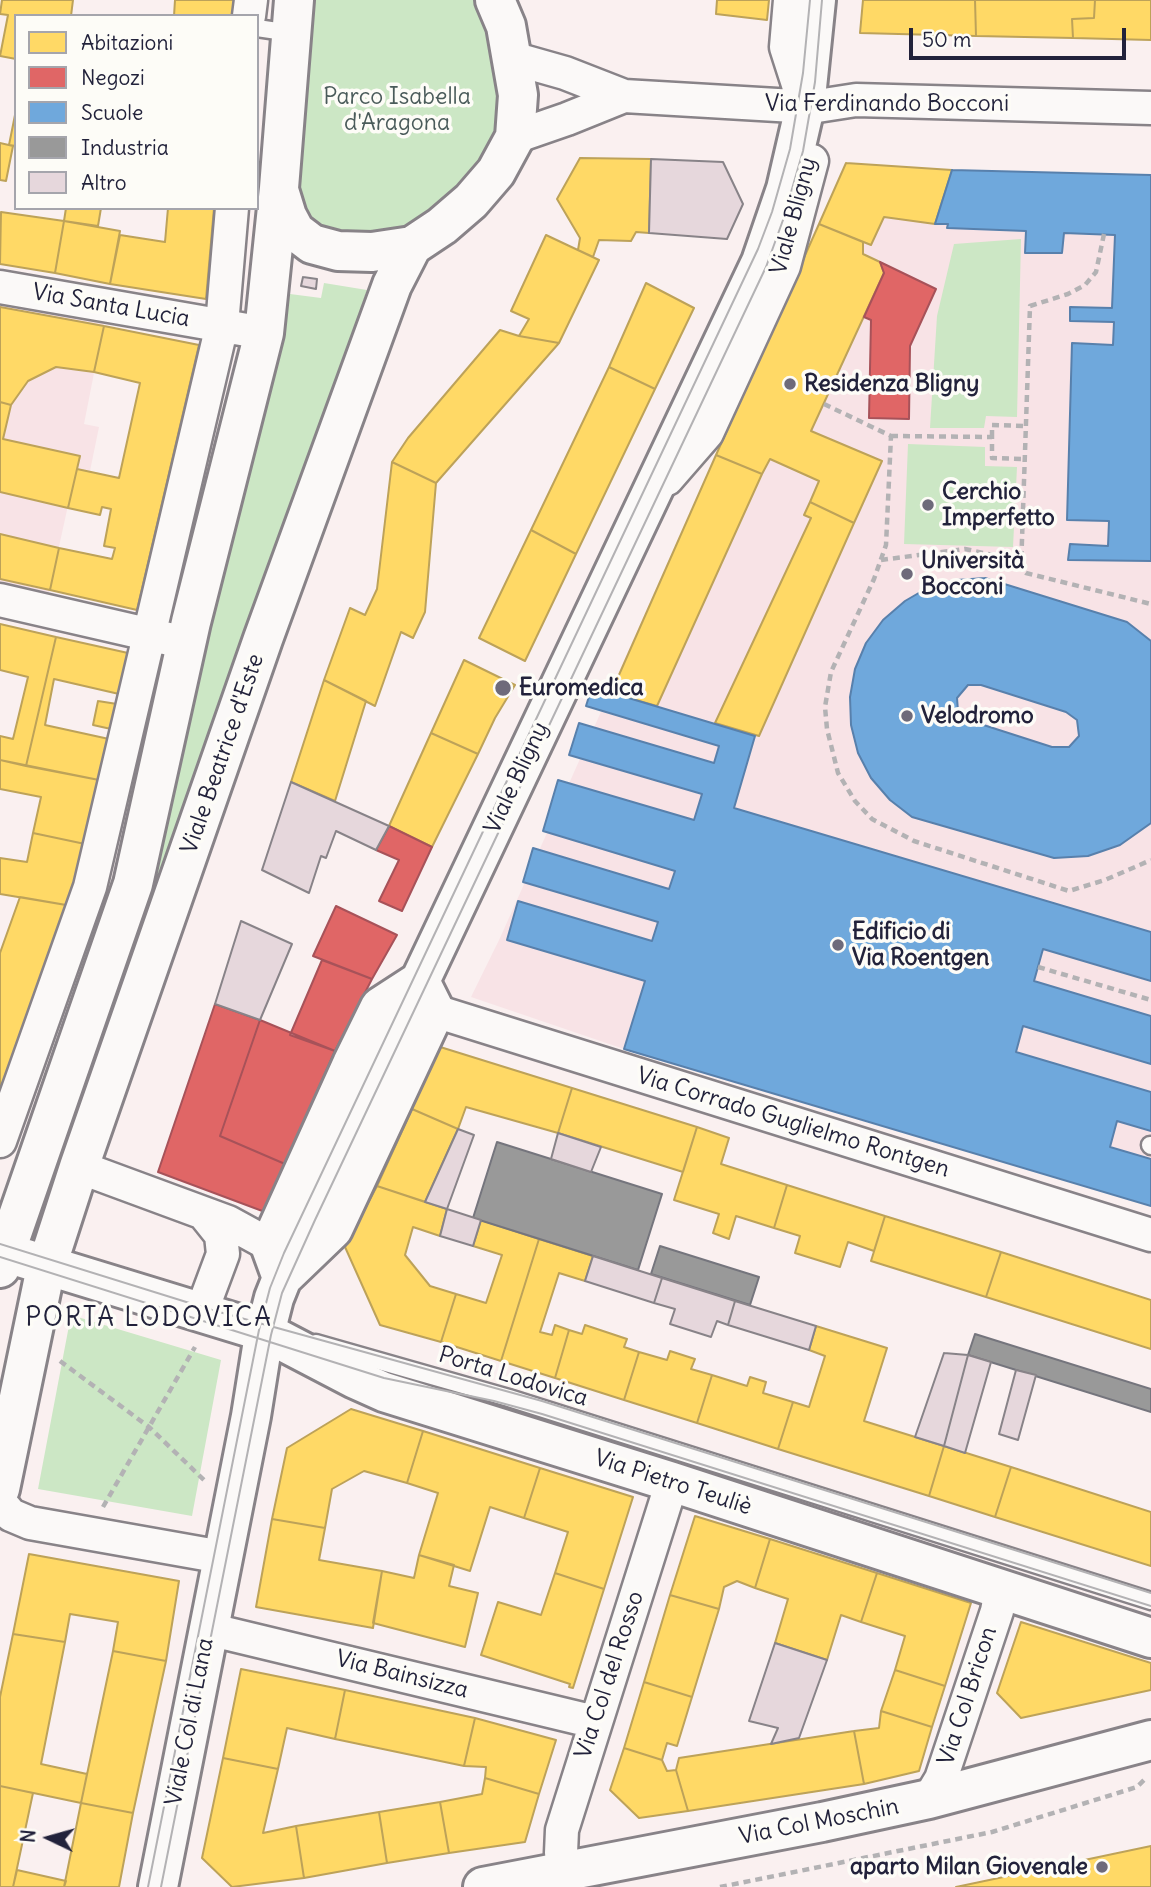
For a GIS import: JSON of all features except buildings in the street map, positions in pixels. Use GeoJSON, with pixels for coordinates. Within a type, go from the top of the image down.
{"type":"FeatureCollection","features":[{"type":"Feature","properties":{"kind":"main road"},"geometry":{"type":"LineString","coordinates":[[279,188],[287,216],[295,231],[312,244],[338,251],[372,252],[412,246],[442,226],[471,201],[496,172],[514,137],[518,95],[506,26],[495,0]]}},
{"type":"Feature","properties":{"kind":"main road","name":"Viale Bligny"},"geometry":{"type":"LineString","coordinates":[[276,1261],[333,1229],[427,996],[650,499],[761,262],[786,189],[805,107],[817,0]]}},
{"type":"Feature","properties":{"kind":"main road","name":"Viale Beatrice d'Este"},"geometry":{"type":"LineString","coordinates":[[2,1257],[133,884],[187,643],[264,332],[279,188],[275,146],[281,20]]}},
{"type":"Feature","properties":{"kind":"main road","name":"Viale Beatrice d'Este"},"geometry":{"type":"LineString","coordinates":[[0,1489],[46,1266],[254,662],[392,285],[412,246]]}},
{"type":"Feature","properties":{"kind":"main road","name":"Viale Col di Lana"},"geometry":{"type":"LineString","coordinates":[[161,1870],[287,1207],[380,1007],[427,996]]}},
{"type":"Feature","properties":{"kind":"main road","name":"Via Pietro Teuliè"},"geometry":{"type":"LineString","coordinates":[[2,1257],[46,1266],[198,1330],[265,1332],[384,1392],[676,1467],[1001,1590],[1151,1638]]}},
{"type":"Feature","properties":{"kind":"main road","name":"Via Col Moschin"},"geometry":{"type":"LineString","coordinates":[[483,1887],[929,1799],[1151,1740]]}},
{"type":"Feature","properties":{"kind":"street"},"geometry":{"type":"LineString","coordinates":[[790,0],[786,47],[805,107]]}},
{"type":"Feature","properties":{"kind":"street","name":"Via Ferdinando Bocconi"},"geometry":{"type":"LineString","coordinates":[[512,58],[565,73],[624,96],[805,107],[856,100],[1151,108]]}},
{"type":"Feature","properties":{"kind":"street","name":"Via Ferdinando Bocconi"},"geometry":{"type":"LineString","coordinates":[[514,137],[624,96]]}},
{"type":"Feature","properties":{"kind":"street"},"geometry":{"type":"LineString","coordinates":[[0,1141],[90,887],[222,325],[232,210]]}},
{"type":"Feature","properties":{"kind":"street","name":"Via Santa Lucia"},"geometry":{"type":"LineString","coordinates":[[0,287],[222,325]]}},
{"type":"Feature","properties":{"kind":"street"},"geometry":{"type":"LineString","coordinates":[[222,325],[264,332]]}},
{"type":"Feature","properties":{"kind":"street"},"geometry":{"type":"LineString","coordinates":[[0,600],[187,643]]}},
{"type":"Feature","properties":{"kind":"street"},"geometry":{"type":"LineString","coordinates":[[98,850],[138,860]]}},
{"type":"Feature","properties":{"kind":"street","name":"Via Corrado Guglielmo Rontgen"},"geometry":{"type":"LineString","coordinates":[[427,996],[1151,1235]]}},
{"type":"Feature","properties":{"kind":"street"},"geometry":{"type":"LineString","coordinates":[[79,1167],[228,1222],[276,1261]]}},
{"type":"Feature","properties":{"kind":"street"},"geometry":{"type":"LineString","coordinates":[[198,1330],[223,1254],[221,1235],[205,1215]]}},
{"type":"Feature","properties":{"kind":"street","name":"Via Col del Rosso"},"geometry":{"type":"LineString","coordinates":[[568,1869],[563,1860],[560,1843],[595,1722],[676,1467]]}},
{"type":"Feature","properties":{"kind":"street"},"geometry":{"type":"LineString","coordinates":[[0,1502],[11,1515],[30,1523],[222,1558]]}},
{"type":"Feature","properties":{"kind":"street","name":"Via Col Bricon"},"geometry":{"type":"LineString","coordinates":[[929,1799],[940,1779],[997,1611],[1001,1590]]}},
{"type":"Feature","properties":{"kind":"street","name":"Via Bainsizza"},"geometry":{"type":"LineString","coordinates":[[208,1629],[595,1722]]}},
{"type":"Feature","properties":{"kind":"street"},"geometry":{"type":"LineString","coordinates":[[161,1870],[180,1887]]}},
{"type":"Feature","properties":{"kind":"lane","name":"Viale Bligny"},"geometry":{"type":"LineString","coordinates":[[276,1261],[427,996]]}},
{"type":"Feature","properties":{"kind":"lane","name":"Porta Lodovica"},"geometry":{"type":"LineString","coordinates":[[265,1332],[331,1346],[509,1398],[676,1467]]}},
{"type":"Feature","properties":{"kind":"lane","name":"Via Pietro Teuliè"},"geometry":{"type":"LineString","coordinates":[[676,1467],[1151,1601]]}},
{"type":"Feature","properties":{"kind":"path"},"geometry":{"type":"LineString","coordinates":[[1021,569],[1030,306],[1069,294],[1085,285],[1097,272],[1104,234]]}},
{"type":"Feature","properties":{"kind":"path"},"geometry":{"type":"LineString","coordinates":[[824,404],[891,436],[992,437]]}},
{"type":"Feature","properties":{"kind":"path"},"geometry":{"type":"LineString","coordinates":[[1024,459],[992,458],[992,425],[1025,426]]}},
{"type":"Feature","properties":{"kind":"path"},"geometry":{"type":"LineString","coordinates":[[891,436],[886,545],[831,672],[825,707],[827,729],[838,772],[855,800],[872,819],[914,841],[1069,891],[1105,880],[1151,860]]}},
{"type":"Feature","properties":{"kind":"path"},"geometry":{"type":"LineString","coordinates":[[881,560],[965,549],[993,555],[1026,573],[1151,604]]}},
{"type":"Feature","properties":{"kind":"path"},"geometry":{"type":"LineString","coordinates":[[1038,967],[1151,1000]]}},
{"type":"Feature","properties":{"kind":"path"},"geometry":{"type":"LineString","coordinates":[[101,1509],[149,1427],[198,1330]]}},
{"type":"Feature","properties":{"kind":"path"},"geometry":{"type":"LineString","coordinates":[[52,1356],[149,1427],[205,1480]]}},
{"type":"Feature","properties":{"kind":"path"},"geometry":{"type":"LineString","coordinates":[[720,1887],[992,1832],[1137,1787],[1151,1774]]}},
{"type":"Feature","properties":{"kind":"shaded area","name":"Università Bocconi"},"geometry":{"type":"Polygon","coordinates":[[[846,163],[952,170],[1151,175],[1151,1206],[624,1049],[471,997],[500,938],[846,163]]]}},
{"type":"Feature","properties":{"kind":"shaded area"},"geometry":{"type":"Polygon","coordinates":[[[0,289],[107,307],[84,424],[99,427],[90,471],[76,469],[46,606],[0,595],[0,289]]]}},
{"type":"Feature","properties":{"kind":"green space","name":"Parco Isabella d'Aragona"},"geometry":{"type":"Polygon","coordinates":[[[298,0],[483,0],[506,135],[420,236],[304,235],[287,119],[298,0]]]}},
{"type":"Feature","properties":{"kind":"green space"},"geometry":{"type":"Polygon","coordinates":[[[1021,239],[1017,417],[986,416],[984,428],[930,428],[937,316],[954,244],[1021,239]]]}},
{"type":"Feature","properties":{"kind":"green space"},"geometry":{"type":"Polygon","coordinates":[[[324,283],[367,290],[248,635],[130,955],[207,626],[290,294],[321,298],[324,283]]]}},
{"type":"Feature","properties":{"kind":"green space"},"geometry":{"type":"Polygon","coordinates":[[[908,444],[985,447],[985,466],[1017,467],[1013,547],[904,544],[908,444]]]}},
{"type":"Feature","properties":{"kind":"green space"},"geometry":{"type":"Polygon","coordinates":[[[71,1315],[221,1360],[192,1516],[38,1489],[71,1315]]]}},
{"type":"Feature","properties":{"kind":"tram line"},"geometry":{"type":"LineString","coordinates":[[148,1887],[259,1330],[270,1288],[284,1253],[758,249],[790,149],[803,73],[810,0]]}},
{"type":"Feature","properties":{"kind":"tram line"},"geometry":{"type":"LineString","coordinates":[[161,1887],[271,1335],[282,1293],[766,267],[803,151],[815,82],[822,0]]}},
{"type":"Feature","properties":{"kind":"tram line"},"geometry":{"type":"LineString","coordinates":[[0,1244],[212,1310],[542,1401],[1151,1593]]}},
{"type":"Feature","properties":{"kind":"tram line"},"geometry":{"type":"LineString","coordinates":[[0,1257],[384,1378],[542,1414],[1151,1606]]}},
{"type":"Feature","properties":{"kind":"place","name":"Residenza Bligny"},"geometry":{"type":"Point","coordinates":[790,384]}},
{"type":"Feature","properties":{"kind":"place","name":"Cerchio Imperfetto"},"geometry":{"type":"Point","coordinates":[928,505]}},
{"type":"Feature","properties":{"kind":"place","name":"Università Bocconi"},"geometry":{"type":"Point","coordinates":[907,574]}},
{"type":"Feature","properties":{"kind":"place","name":"Euromedica"},"geometry":{"type":"Point","coordinates":[503,688]}},
{"type":"Feature","properties":{"kind":"place","name":"Velodromo"},"geometry":{"type":"Point","coordinates":[907,716]}},
{"type":"Feature","properties":{"kind":"place","name":"Edificio di Via Roentgen"},"geometry":{"type":"Point","coordinates":[838,945]}},
{"type":"Feature","properties":{"kind":"place","name":"aparto Milan Giovenale"},"geometry":{"type":"Point","coordinates":[1102,1867]}},
{"type":"Feature","properties":{"kind":"district","name":"PORTA LODOVICA"},"geometry":{"type":"Point","coordinates":[149,1319]}}]}
